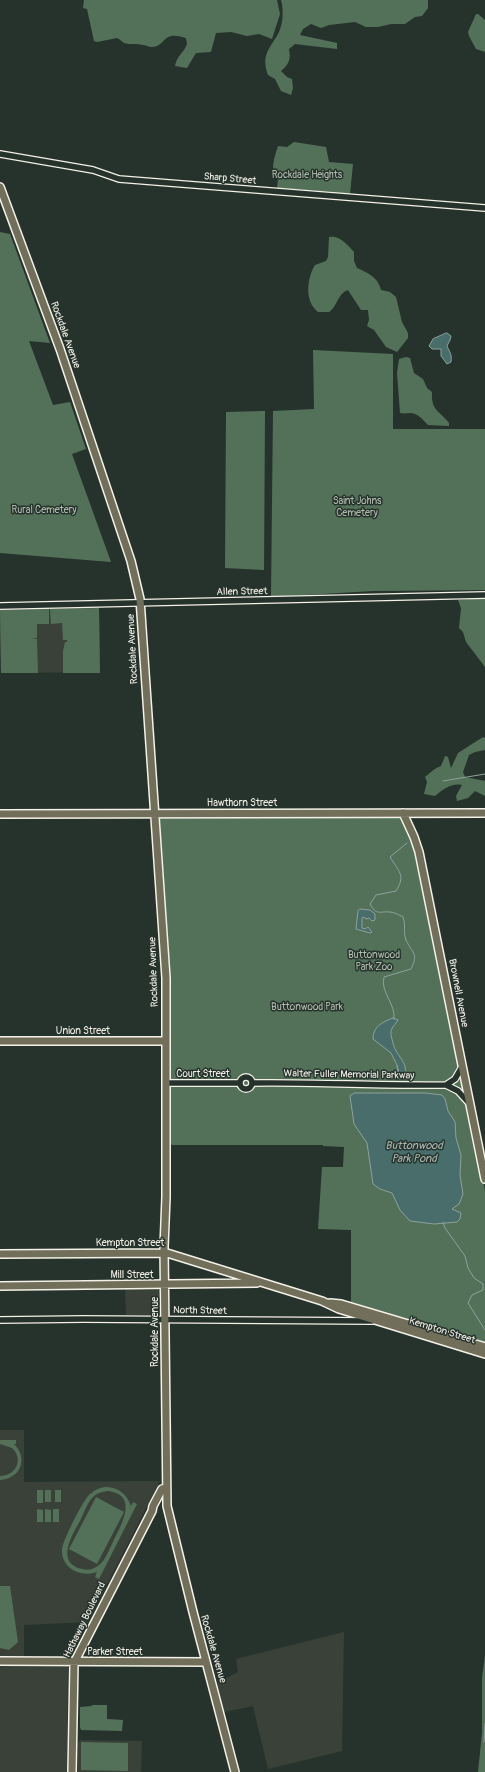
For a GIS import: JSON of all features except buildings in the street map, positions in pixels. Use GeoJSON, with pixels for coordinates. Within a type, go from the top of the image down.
{"type":"FeatureCollection","features":[{"type":"Feature","properties":{"kind":"main road","name":"Rockdale Avenue"},"geometry":{"type":"LineString","coordinates":[[0,188],[60,349],[131,561],[141,603],[165,970],[166,1197],[164,1252],[167,1508],[235,1772]]}},
{"type":"Feature","properties":{"kind":"main road","name":"Brownell Avenue"},"geometry":{"type":"LineString","coordinates":[[403,813],[410,828],[420,858],[485,1180]]}},
{"type":"Feature","properties":{"kind":"main road"},"geometry":{"type":"LineString","coordinates":[[410,828],[414,818],[421,813]]}},
{"type":"Feature","properties":{"kind":"main road","name":"Hawthorn Street"},"geometry":{"type":"LineString","coordinates":[[0,814],[485,813]]}},
{"type":"Feature","properties":{"kind":"main road","name":"Union Street"},"geometry":{"type":"LineString","coordinates":[[0,1041],[166,1041]]}},
{"type":"Feature","properties":{"kind":"main road","name":"Kempton Street"},"geometry":{"type":"LineString","coordinates":[[0,1254],[164,1252],[325,1302],[339,1309],[361,1313],[485,1347]]}},
{"type":"Feature","properties":{"kind":"main road","name":"Mill Street"},"geometry":{"type":"LineString","coordinates":[[0,1286],[264,1283]]}},
{"type":"Feature","properties":{"kind":"main road","name":"Kempton Street"},"geometry":{"type":"LineString","coordinates":[[361,1313],[376,1321],[485,1354]]}},
{"type":"Feature","properties":{"kind":"main road","name":"Hathaway Boulevard"},"geometry":{"type":"LineString","coordinates":[[72,1772],[75,1662],[152,1511],[153,1506],[162,1489],[166,1488]]}},
{"type":"Feature","properties":{"kind":"main road"},"geometry":{"type":"LineString","coordinates":[[152,1511],[156,1508],[167,1508]]}},
{"type":"Feature","properties":{"kind":"main road","name":"Parker Street"},"geometry":{"type":"LineString","coordinates":[[0,1661],[206,1662]]}},
{"type":"Feature","properties":{"kind":"street","name":"Sharp Street"},"geometry":{"type":"LineString","coordinates":[[0,154],[93,170],[123,179],[485,208]]}},
{"type":"Feature","properties":{"kind":"street","name":"Allen Street"},"geometry":{"type":"LineString","coordinates":[[0,606],[485,595]]}},
{"type":"Feature","properties":{"kind":"street"},"geometry":{"type":"LineString","coordinates":[[462,1067],[455,1079],[446,1085],[458,1091],[470,1104]]}},
{"type":"Feature","properties":{"kind":"street","name":"Walter Fuller Memorial Parkway"},"geometry":{"type":"LineString","coordinates":[[252,1083],[327,1082],[366,1086],[446,1085]]}},
{"type":"Feature","properties":{"kind":"street","name":"Court Street"},"geometry":{"type":"LineString","coordinates":[[166,1083],[240,1083],[242,1087],[246,1089],[250,1087],[252,1083]]}},
{"type":"Feature","properties":{"kind":"street","name":"North Street"},"geometry":{"type":"LineString","coordinates":[[0,1320],[165,1319],[376,1321]]}},
{"type":"Feature","properties":{"kind":"shaded area"},"geometry":{"type":"Polygon","coordinates":[[[99,607],[100,672],[1,673],[0,609],[99,607]]]}},
{"type":"Feature","properties":{"kind":"shaded area"},"geometry":{"type":"Polygon","coordinates":[[[125,1288],[159,1288],[159,1315],[126,1315],[125,1288]]]}},
{"type":"Feature","properties":{"kind":"shaded area"},"geometry":{"type":"Polygon","coordinates":[[[0,1430],[24,1430],[24,1482],[160,1481],[88,1622],[24,1625],[24,1665],[68,1666],[67,1772],[0,1772],[0,1430]]]}},
{"type":"Feature","properties":{"kind":"shaded area"},"geometry":{"type":"Polygon","coordinates":[[[344,1632],[342,1751],[268,1769],[253,1706],[224,1712],[217,1683],[238,1672],[236,1659],[344,1632]]]}},
{"type":"Feature","properties":{"kind":"shaded area"},"geometry":{"type":"Polygon","coordinates":[[[80,1740],[142,1741],[141,1772],[78,1772],[78,1743],[80,1740]]]}},
{"type":"Feature","properties":{"kind":"green space"},"geometry":{"type":"Polygon","coordinates":[[[84,0],[277,0],[280,14],[272,39],[259,34],[247,36],[231,32],[216,33],[211,52],[196,53],[187,68],[175,66],[177,59],[187,44],[186,38],[178,36],[168,37],[161,44],[152,47],[141,44],[124,43],[117,38],[97,42],[94,41],[87,9],[83,8],[84,0]]]}},
{"type":"Feature","properties":{"kind":"green space"},"geometry":{"type":"Polygon","coordinates":[[[281,0],[428,0],[428,8],[422,16],[415,17],[405,24],[366,27],[355,22],[329,25],[321,28],[311,24],[303,29],[300,35],[337,43],[337,49],[295,44],[289,49],[289,62],[281,71],[287,77],[292,79],[293,88],[291,95],[281,91],[275,79],[268,75],[265,62],[267,53],[281,26],[283,13],[281,0]]]}},
{"type":"Feature","properties":{"kind":"green space"},"geometry":{"type":"Polygon","coordinates":[[[476,14],[485,20],[485,52],[476,49],[468,32],[476,14]]]}},
{"type":"Feature","properties":{"kind":"green space","name":"Rockdale Heights"},"geometry":{"type":"Polygon","coordinates":[[[294,142],[326,147],[329,162],[353,164],[350,194],[335,194],[334,192],[277,188],[278,179],[275,176],[273,168],[278,146],[287,147],[294,142]]]}},
{"type":"Feature","properties":{"kind":"green space","name":"Rural Cemetery"},"geometry":{"type":"Polygon","coordinates":[[[0,232],[10,234],[50,343],[29,341],[53,405],[70,402],[86,449],[72,454],[111,562],[0,553],[0,232]]]}},
{"type":"Feature","properties":{"kind":"green space"},"geometry":{"type":"Polygon","coordinates":[[[329,237],[336,237],[346,243],[354,252],[354,261],[357,268],[375,279],[381,290],[390,292],[396,297],[402,322],[408,333],[408,338],[397,352],[386,347],[374,330],[367,326],[369,320],[368,310],[361,310],[348,290],[342,294],[332,310],[329,312],[318,312],[310,302],[308,289],[310,276],[315,265],[326,261],[328,257],[329,237]]]}},
{"type":"Feature","properties":{"kind":"green space","name":"Saint Johns Cemetery"},"geometry":{"type":"Polygon","coordinates":[[[313,350],[393,354],[393,429],[485,429],[485,590],[373,591],[271,597],[273,411],[314,409],[313,350]]]}},
{"type":"Feature","properties":{"kind":"green space"},"geometry":{"type":"Polygon","coordinates":[[[406,357],[410,358],[414,373],[423,379],[427,388],[432,392],[434,407],[449,423],[449,426],[428,425],[416,415],[411,413],[400,413],[397,373],[399,359],[406,357]]]}},
{"type":"Feature","properties":{"kind":"green space"},"geometry":{"type":"Polygon","coordinates":[[[265,411],[264,570],[225,568],[226,412],[265,411]]]}},
{"type":"Feature","properties":{"kind":"green space"},"geometry":{"type":"Polygon","coordinates":[[[485,598],[485,667],[466,642],[463,632],[459,628],[461,608],[458,600],[485,598]]]}},
{"type":"Feature","properties":{"kind":"green space"},"geometry":{"type":"Polygon","coordinates":[[[99,608],[100,673],[63,673],[63,651],[67,640],[63,640],[62,623],[51,624],[50,609],[99,608]]]}},
{"type":"Feature","properties":{"kind":"green space"},"geometry":{"type":"Polygon","coordinates":[[[49,609],[49,624],[37,624],[37,638],[31,638],[37,639],[38,673],[1,673],[0,610],[49,609]]]}},
{"type":"Feature","properties":{"kind":"green space"},"geometry":{"type":"Polygon","coordinates":[[[483,737],[485,738],[485,750],[469,755],[463,772],[465,777],[485,781],[485,796],[475,791],[468,798],[457,801],[456,796],[462,785],[448,787],[435,796],[424,794],[427,782],[425,777],[441,766],[445,756],[448,757],[451,768],[458,753],[483,737]]]}},
{"type":"Feature","properties":{"kind":"green space","name":"Buttonwood Park"},"geometry":{"type":"Polygon","coordinates":[[[398,816],[401,818],[412,840],[418,859],[485,1191],[485,1344],[351,1302],[351,1230],[318,1229],[322,1167],[343,1167],[344,1147],[323,1145],[172,1145],[170,1143],[159,818],[398,816]]]}},
{"type":"Feature","properties":{"kind":"green space"},"geometry":{"type":"Polygon","coordinates":[[[0,1440],[16,1440],[16,1444],[14,1444],[19,1450],[21,1462],[20,1467],[13,1476],[0,1480],[0,1476],[6,1475],[14,1470],[18,1462],[16,1452],[12,1448],[0,1444],[0,1440]]]}},
{"type":"Feature","properties":{"kind":"green space"},"geometry":{"type":"Polygon","coordinates":[[[105,1487],[114,1488],[121,1492],[127,1498],[131,1506],[133,1502],[137,1504],[99,1579],[95,1577],[97,1572],[84,1574],[73,1570],[68,1566],[63,1556],[62,1549],[69,1530],[85,1500],[94,1491],[105,1487]],[[107,1491],[101,1492],[89,1502],[73,1534],[68,1548],[67,1555],[69,1561],[74,1566],[84,1570],[95,1568],[105,1557],[120,1528],[125,1512],[126,1504],[123,1498],[117,1493],[107,1491]]]}},
{"type":"Feature","properties":{"kind":"green space"},"geometry":{"type":"Polygon","coordinates":[[[37,1490],[43,1490],[43,1503],[37,1503],[37,1490]]]}},
{"type":"Feature","properties":{"kind":"green space"},"geometry":{"type":"Polygon","coordinates":[[[45,1490],[51,1490],[51,1502],[45,1502],[45,1490]]]}},
{"type":"Feature","properties":{"kind":"green space"},"geometry":{"type":"Polygon","coordinates":[[[55,1490],[61,1490],[61,1502],[55,1502],[55,1490]]]}},
{"type":"Feature","properties":{"kind":"green space"},"geometry":{"type":"Polygon","coordinates":[[[96,1497],[124,1512],[97,1564],[69,1549],[96,1497]]]}},
{"type":"Feature","properties":{"kind":"green space"},"geometry":{"type":"Polygon","coordinates":[[[37,1509],[43,1510],[43,1522],[37,1522],[37,1509]]]}},
{"type":"Feature","properties":{"kind":"green space"},"geometry":{"type":"Polygon","coordinates":[[[45,1509],[51,1510],[51,1522],[45,1522],[45,1509]]]}},
{"type":"Feature","properties":{"kind":"green space"},"geometry":{"type":"Polygon","coordinates":[[[53,1509],[59,1509],[59,1522],[53,1522],[53,1509]]]}},
{"type":"Feature","properties":{"kind":"green space"},"geometry":{"type":"Polygon","coordinates":[[[0,1586],[10,1586],[18,1642],[9,1650],[0,1648],[0,1586]]]}},
{"type":"Feature","properties":{"kind":"green space"},"geometry":{"type":"Polygon","coordinates":[[[485,1655],[485,1772],[478,1772],[482,1733],[482,1678],[485,1655]]]}},
{"type":"Feature","properties":{"kind":"green space"},"geometry":{"type":"Polygon","coordinates":[[[107,1705],[107,1719],[123,1720],[122,1731],[81,1730],[80,1707],[107,1705]]]}},
{"type":"Feature","properties":{"kind":"green space"},"geometry":{"type":"Polygon","coordinates":[[[81,1742],[128,1743],[128,1771],[81,1770],[81,1742]]]}},
{"type":"Feature","properties":{"kind":"water"},"geometry":{"type":"Polygon","coordinates":[[[447,333],[451,336],[447,346],[451,362],[447,364],[441,356],[441,349],[432,349],[429,346],[433,339],[447,333]]]}},
{"type":"Feature","properties":{"kind":"water"},"geometry":{"type":"Polygon","coordinates":[[[360,909],[370,910],[375,914],[375,920],[372,921],[369,918],[362,918],[362,928],[365,929],[368,927],[372,932],[370,933],[356,929],[358,911],[360,909]]]}},
{"type":"Feature","properties":{"kind":"water"},"geometry":{"type":"Polygon","coordinates":[[[393,1018],[398,1020],[391,1030],[391,1035],[395,1048],[405,1066],[405,1074],[403,1078],[400,1077],[397,1065],[391,1053],[373,1039],[373,1035],[379,1025],[393,1018]]]}},
{"type":"Feature","properties":{"kind":"water","name":"Buttonwood Park Pond"},"geometry":{"type":"Polygon","coordinates":[[[355,1093],[426,1093],[442,1095],[445,1099],[448,1111],[455,1122],[456,1138],[461,1155],[460,1175],[463,1194],[459,1204],[452,1209],[461,1213],[460,1219],[457,1222],[434,1224],[410,1221],[400,1210],[392,1193],[380,1189],[373,1184],[367,1143],[354,1124],[350,1096],[355,1093]]]}},
{"type":"Feature","properties":{"kind":"waterway"},"geometry":{"type":"LineString","coordinates":[[443,781],[485,774]]}},
{"type":"Feature","properties":{"kind":"waterway"},"geometry":{"type":"LineString","coordinates":[[394,1019],[393,1008],[384,988],[384,977],[411,969],[415,956],[406,940],[403,917],[392,912],[377,912],[370,904],[376,895],[396,891],[401,881],[401,877],[390,857],[407,843]]}},
{"type":"Feature","properties":{"kind":"waterway"},"geometry":{"type":"LineString","coordinates":[[397,1066],[399,1079]]}},
{"type":"Feature","properties":{"kind":"waterway"},"geometry":{"type":"LineString","coordinates":[[443,1222],[445,1228],[465,1256],[468,1268],[474,1278],[483,1284],[483,1290],[472,1295],[468,1303],[485,1330]]}},
{"type":"Feature","properties":{"kind":"waterway"},"geometry":{"type":"LineString","coordinates":[[484,1742],[485,1724]]}},
{"type":"Feature","properties":{"kind":"park label","name":"Buttonwood Park Zoo"},"geometry":{"type":"Point","coordinates":[374,960]}}]}
